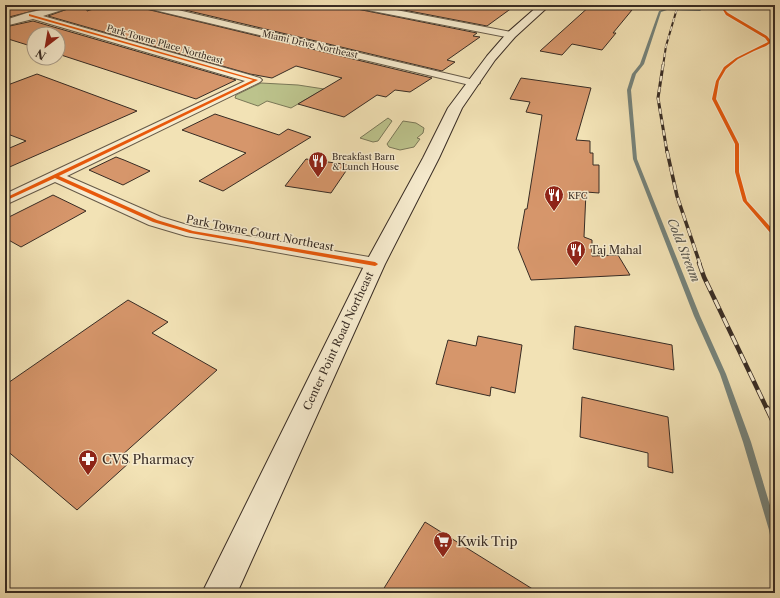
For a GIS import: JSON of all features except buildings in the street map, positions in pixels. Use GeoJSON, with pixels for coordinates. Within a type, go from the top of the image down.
{"type":"FeatureCollection","features":[{"type":"Feature","properties":{"kind":"main road","name":"Center Point Road Northeast"},"geometry":{"type":"LineString","coordinates":[[218,587],[375,264],[431,158],[455,108],[491,58],[511,35],[545,5]]}},
{"type":"Feature","properties":{"kind":"street"},"geometry":{"type":"LineString","coordinates":[[5,22],[74,5]]}},
{"type":"Feature","properties":{"kind":"street","name":"Miami Drive Northeast"},"geometry":{"type":"LineString","coordinates":[[146,5],[474,83]]}},
{"type":"Feature","properties":{"kind":"street"},"geometry":{"type":"LineString","coordinates":[[357,5],[511,35]]}},
{"type":"Feature","properties":{"kind":"street","name":"Park Towne Place Northeast"},"geometry":{"type":"LineString","coordinates":[[30,15],[256,80],[55,176]]}},
{"type":"Feature","properties":{"kind":"street"},"geometry":{"type":"LineString","coordinates":[[5,200],[55,176]]}},
{"type":"Feature","properties":{"kind":"street","name":"Park Towne Court Northeast"},"geometry":{"type":"LineString","coordinates":[[55,176],[155,221],[192,232],[375,264]]}},
{"type":"Feature","properties":{"kind":"green space"},"geometry":{"type":"Polygon","coordinates":[[[261,83],[298,85],[324,89],[291,108],[267,101],[258,106],[235,98],[236,95],[261,83]]]}},
{"type":"Feature","properties":{"kind":"green space"},"geometry":{"type":"Polygon","coordinates":[[[388,118],[392,121],[378,141],[373,142],[360,138],[388,118]]]}},
{"type":"Feature","properties":{"kind":"green space"},"geometry":{"type":"Polygon","coordinates":[[[403,121],[416,123],[424,128],[423,133],[417,138],[420,139],[414,147],[400,150],[389,147],[387,144],[403,121]]]}},
{"type":"Feature","properties":{"kind":"waterway","name":"Cold Stream"},"geometry":{"type":"LineString","coordinates":[[705,5],[700,10],[667,9],[660,11],[642,64],[634,74],[629,90],[635,159],[697,316],[723,374],[747,442],[773,530],[775,542]]}},
{"type":"Feature","properties":{"kind":"railway"},"geometry":{"type":"LineString","coordinates":[[663,66],[666,46],[678,5]]}},
{"type":"Feature","properties":{"kind":"railway"},"geometry":{"type":"LineString","coordinates":[[663,65],[658,98],[667,152]]}},
{"type":"Feature","properties":{"kind":"railway"},"geometry":{"type":"LineString","coordinates":[[667,151],[677,196],[700,264]]}},
{"type":"Feature","properties":{"kind":"railway"},"geometry":{"type":"LineString","coordinates":[[699,263],[704,277],[767,409]]}},
{"type":"Feature","properties":{"kind":"railway"},"geometry":{"type":"LineString","coordinates":[[767,408],[775,425]]}},
{"type":"Feature","properties":{"kind":"cycle path"},"geometry":{"type":"LineString","coordinates":[[724,5],[724,10],[727,14],[766,37],[770,42],[737,58],[725,68],[715,89],[714,99],[737,144],[737,172],[745,201],[775,235]]}},
{"type":"Feature","properties":{"kind":"cycle path"},"geometry":{"type":"LineString","coordinates":[[5,200],[256,80],[30,15]]}},
{"type":"Feature","properties":{"kind":"cycle path"},"geometry":{"type":"LineString","coordinates":[[55,176],[155,221],[192,232],[375,264]]}},
{"type":"Feature","properties":{"kind":"place","name":"Breakfast Barn & Lunch House"},"geometry":{"type":"Point","coordinates":[318,178]}},
{"type":"Feature","properties":{"kind":"place","name":"KFC"},"geometry":{"type":"Point","coordinates":[554,212]}},
{"type":"Feature","properties":{"kind":"place","name":"Taj Mahal"},"geometry":{"type":"Point","coordinates":[576,267]}},
{"type":"Feature","properties":{"kind":"place","name":"CVS Pharmacy"},"geometry":{"type":"Point","coordinates":[88,476]}},
{"type":"Feature","properties":{"kind":"place","name":"Kwik Trip"},"geometry":{"type":"Point","coordinates":[443,558]}}]}
